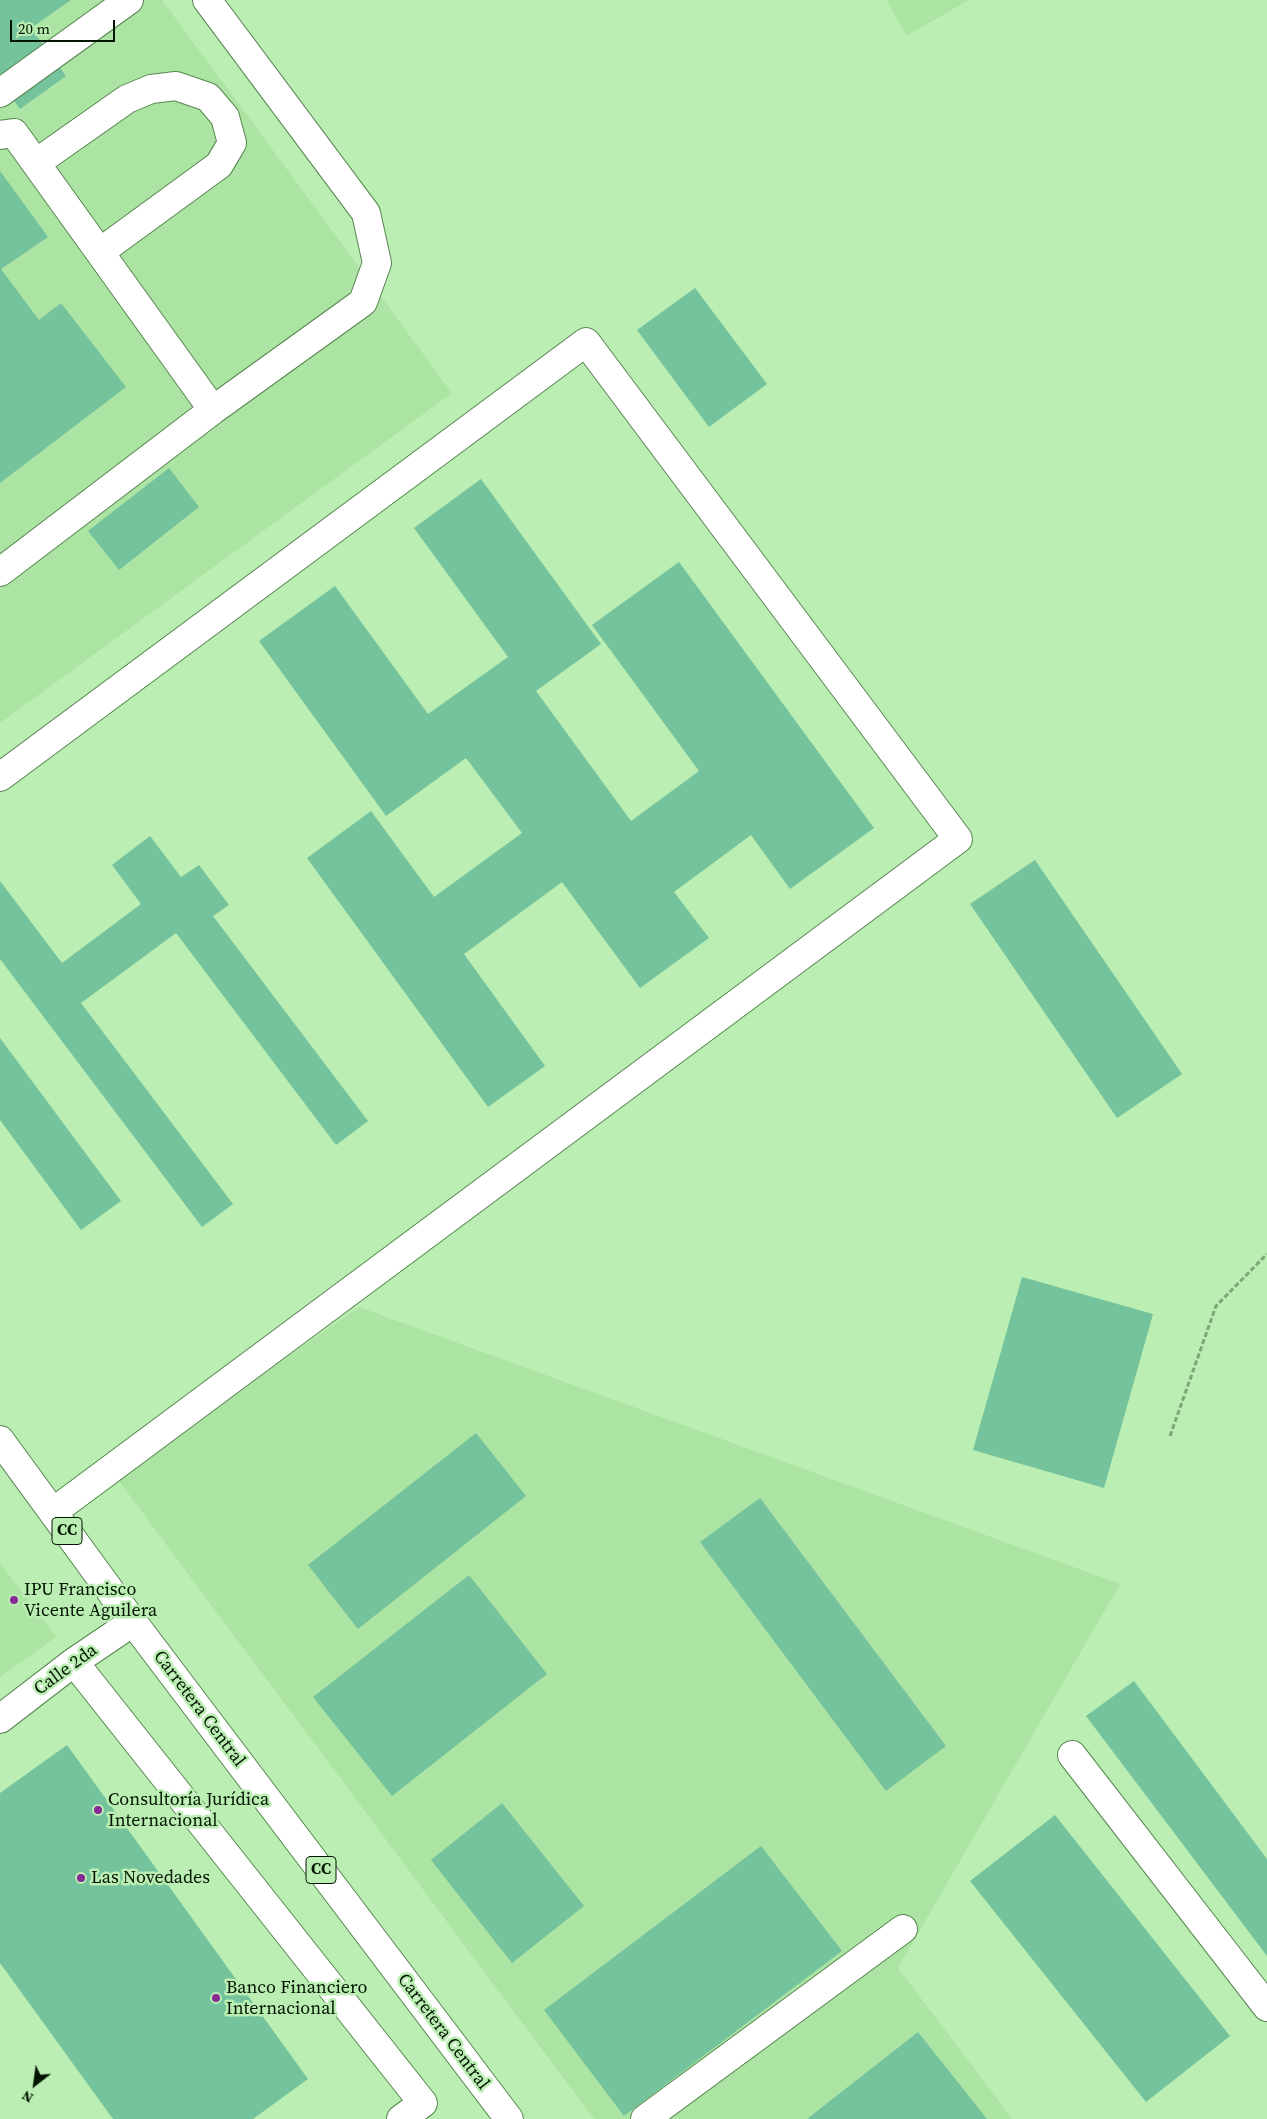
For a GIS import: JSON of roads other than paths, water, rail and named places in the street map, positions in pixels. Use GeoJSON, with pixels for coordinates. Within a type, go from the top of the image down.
{"type":"FeatureCollection","features":[{"type":"Feature","properties":{"kind":"main road"},"geometry":{"type":"LineString","coordinates":[[0,93],[129,0]]}},
{"type":"Feature","properties":{"kind":"main road"},"geometry":{"type":"LineString","coordinates":[[0,572],[213,410],[362,302],[377,263],[366,213],[208,0]]}},
{"type":"Feature","properties":{"kind":"main road"},"geometry":{"type":"LineString","coordinates":[[36,163],[127,99],[151,89],[176,86],[208,97],[225,117],[232,143],[219,165],[100,252]]}},
{"type":"Feature","properties":{"kind":"main road"},"geometry":{"type":"LineString","coordinates":[[7,134],[36,163],[213,410]]}},
{"type":"Feature","properties":{"kind":"main road"},"geometry":{"type":"LineString","coordinates":[[0,777],[586,342],[958,839],[53,1512]]}},
{"type":"Feature","properties":{"kind":"main road","name":"Carretera Central"},"geometry":{"type":"LineString","coordinates":[[0,1440],[133,1622],[509,2119]]}},
{"type":"Feature","properties":{"kind":"main road","name":"Calle 2da"},"geometry":{"type":"LineString","coordinates":[[0,1719],[74,1662],[133,1622]]}},
{"type":"Feature","properties":{"kind":"main road"},"geometry":{"type":"LineString","coordinates":[[74,1662],[424,2102],[400,2119]]}},
{"type":"Feature","properties":{"kind":"main road"},"geometry":{"type":"LineString","coordinates":[[1072,1755],[1267,2007]]}},
{"type":"Feature","properties":{"kind":"main road"},"geometry":{"type":"LineString","coordinates":[[645,2119],[903,1929]]}},
{"type":"Feature","properties":{"kind":"place","name":"IPU Francisco Vicente Aguilera"},"geometry":{"type":"Point","coordinates":[14,1600]}},
{"type":"Feature","properties":{"kind":"place","name":"Consultoría Jurídica Internacional"},"geometry":{"type":"Point","coordinates":[98,1810]}},
{"type":"Feature","properties":{"kind":"place","name":"Las Novedades"},"geometry":{"type":"Point","coordinates":[81,1878]}},
{"type":"Feature","properties":{"kind":"place","name":"Banco Financiero Internacional"},"geometry":{"type":"Point","coordinates":[216,1998]}}]}
